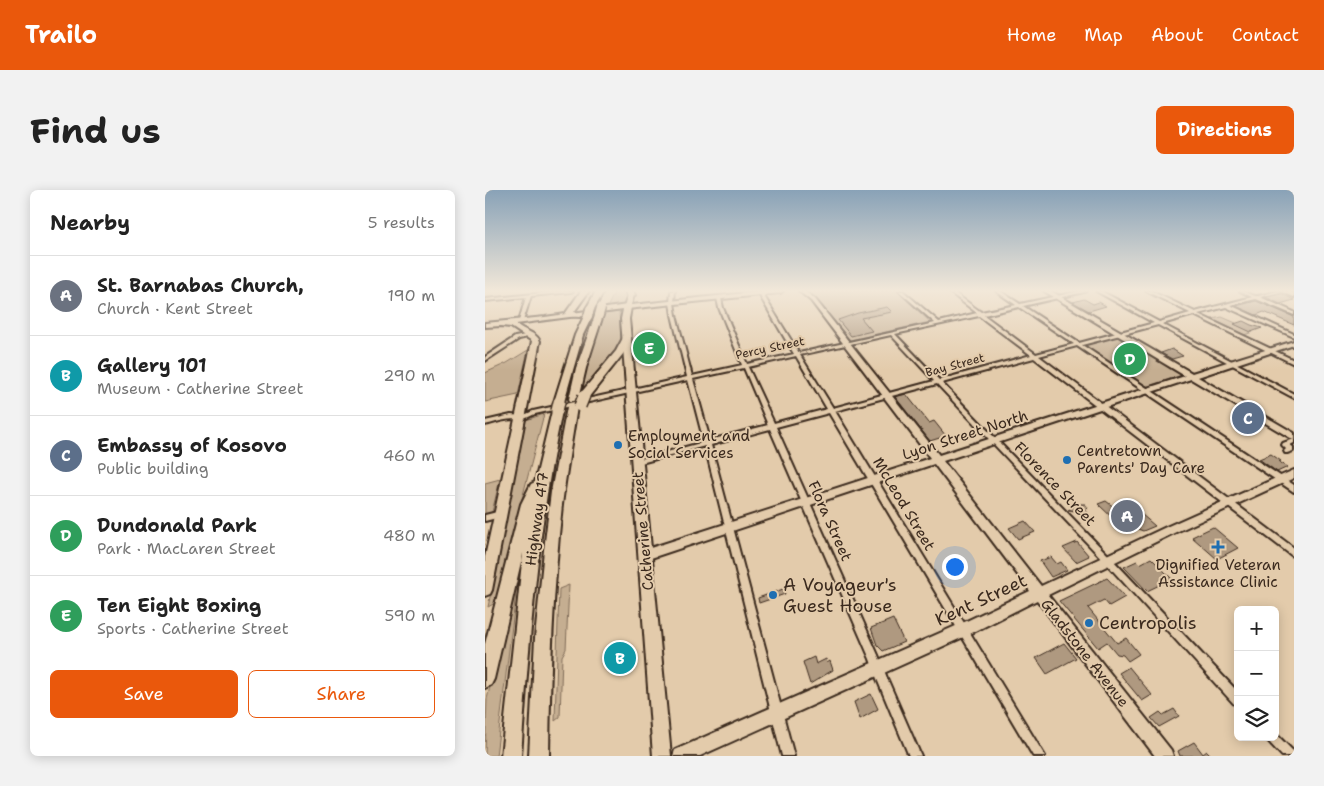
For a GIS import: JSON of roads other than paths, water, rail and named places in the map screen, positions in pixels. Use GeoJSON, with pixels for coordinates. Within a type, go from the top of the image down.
{"type":"FeatureCollection","features":[{"type":"Feature","properties":{"kind":"highway","name":"Highway 417"},"geometry":{"type":"LineString","coordinates":[[511,756],[521,640],[544,469],[558,406],[579,335],[589,317]]}},
{"type":"Feature","properties":{"kind":"highway"},"geometry":{"type":"LineString","coordinates":[[539,756],[542,662],[554,520],[568,431],[577,402],[581,368],[591,317]]}},
{"type":"Feature","properties":{"kind":"highway"},"geometry":{"type":"LineString","coordinates":[[577,402],[624,347],[627,338]]}},
{"type":"Feature","properties":{"kind":"highway"},"geometry":{"type":"LineString","coordinates":[[485,678],[529,504],[544,469]]}},
{"type":"Feature","properties":{"kind":"main road"},"geometry":{"type":"LineString","coordinates":[[485,325],[553,317]]}},
{"type":"Feature","properties":{"kind":"main road","name":"Catherine Street"},"geometry":{"type":"LineString","coordinates":[[626,317],[662,756]]}},
{"type":"Feature","properties":{"kind":"main road","name":"Gladstone Avenue"},"geometry":{"type":"LineString","coordinates":[[826,317],[1165,756]]}},
{"type":"Feature","properties":{"kind":"main road"},"geometry":{"type":"LineString","coordinates":[[1092,317],[1294,437]]}},
{"type":"Feature","properties":{"kind":"main road"},"geometry":{"type":"LineString","coordinates":[[518,330],[521,321]]}},
{"type":"Feature","properties":{"kind":"main road"},"geometry":{"type":"LineString","coordinates":[[485,590],[520,417],[536,349],[536,340],[518,330],[513,324],[498,323]]}},
{"type":"Feature","properties":{"kind":"main road","name":"Lyon Street North"},"geometry":{"type":"LineString","coordinates":[[645,555],[1294,343]]}},
{"type":"Feature","properties":{"kind":"main road","name":"Kent Street"},"geometry":{"type":"LineString","coordinates":[[681,756],[963,630],[1108,560],[1294,474]]}},
{"type":"Feature","properties":{"kind":"street"},"geometry":{"type":"LineString","coordinates":[[675,317],[787,756]]}},
{"type":"Feature","properties":{"kind":"street","name":"Flora Street"},"geometry":{"type":"LineString","coordinates":[[725,317],[915,756]]}},
{"type":"Feature","properties":{"kind":"street","name":"McLeod Street"},"geometry":{"type":"LineString","coordinates":[[776,317],[872,481],[1039,756]]}},
{"type":"Feature","properties":{"kind":"street"},"geometry":{"type":"LineString","coordinates":[[932,317],[938,323]]}},
{"type":"Feature","properties":{"kind":"street","name":"Percy Street"},"geometry":{"type":"LineString","coordinates":[[485,422],[520,417],[631,390],[964,317]]}},
{"type":"Feature","properties":{"kind":"street"},"geometry":{"type":"LineString","coordinates":[[984,317],[1294,553]]}},
{"type":"Feature","properties":{"kind":"street"},"geometry":{"type":"LineString","coordinates":[[1038,317],[1294,489]]}},
{"type":"Feature","properties":{"kind":"street"},"geometry":{"type":"LineString","coordinates":[[1147,317],[1294,396]]}},
{"type":"Feature","properties":{"kind":"street","name":"Bay Street"},"geometry":{"type":"LineString","coordinates":[[637,462],[1178,317]]}},
{"type":"Feature","properties":{"kind":"street"},"geometry":{"type":"LineString","coordinates":[[1203,317],[1294,362]]}},
{"type":"Feature","properties":{"kind":"street"},"geometry":{"type":"LineString","coordinates":[[1253,317],[1294,336]]}},
{"type":"Feature","properties":{"kind":"street"},"geometry":{"type":"LineString","coordinates":[[513,341],[518,330]]}},
{"type":"Feature","properties":{"kind":"street","name":"Florence Street"},"geometry":{"type":"LineString","coordinates":[[891,333],[1108,560],[1234,696]]}},
{"type":"Feature","properties":{"kind":"street"},"geometry":{"type":"LineString","coordinates":[[485,359],[513,341],[529,335]]}},
{"type":"Feature","properties":{"kind":"street"},"geometry":{"type":"LineString","coordinates":[[1287,451],[1291,449],[1285,444],[1294,441]]}},
{"type":"Feature","properties":{"kind":"street"},"geometry":{"type":"LineString","coordinates":[[485,518],[501,514]]}},
{"type":"Feature","properties":{"kind":"street"},"geometry":{"type":"LineString","coordinates":[[1276,741],[1290,756]]}},
{"type":"Feature","properties":{"kind":"place","name":"Ten Eight Boxing"},"geometry":{"type":"Point","coordinates":[649,348]}},
{"type":"Feature","properties":{"kind":"place","name":"Dundonald Park"},"geometry":{"type":"Point","coordinates":[1130,359]}},
{"type":"Feature","properties":{"kind":"place","name":"Embassy of Kosovo"},"geometry":{"type":"Point","coordinates":[1248,418]}},
{"type":"Feature","properties":{"kind":"place","name":"Employment and Social Services"},"geometry":{"type":"Point","coordinates":[618,445]}},
{"type":"Feature","properties":{"kind":"place","name":"Centretown Parents' Day Care"},"geometry":{"type":"Point","coordinates":[1067,460]}},
{"type":"Feature","properties":{"kind":"place","name":"St. Barnabas Church,"},"geometry":{"type":"Point","coordinates":[1127,516]}},
{"type":"Feature","properties":{"kind":"place","name":"Dignified Veteran Assistance Clinic"},"geometry":{"type":"Point","coordinates":[1218,547]}},
{"type":"Feature","properties":{"kind":"place","name":"A Voyageur's Guest House"},"geometry":{"type":"Point","coordinates":[773,595]}},
{"type":"Feature","properties":{"kind":"place","name":"Centropolis"},"geometry":{"type":"Point","coordinates":[1089,623]}},
{"type":"Feature","properties":{"kind":"place","name":"Gallery 101"},"geometry":{"type":"Point","coordinates":[620,658]}}]}
